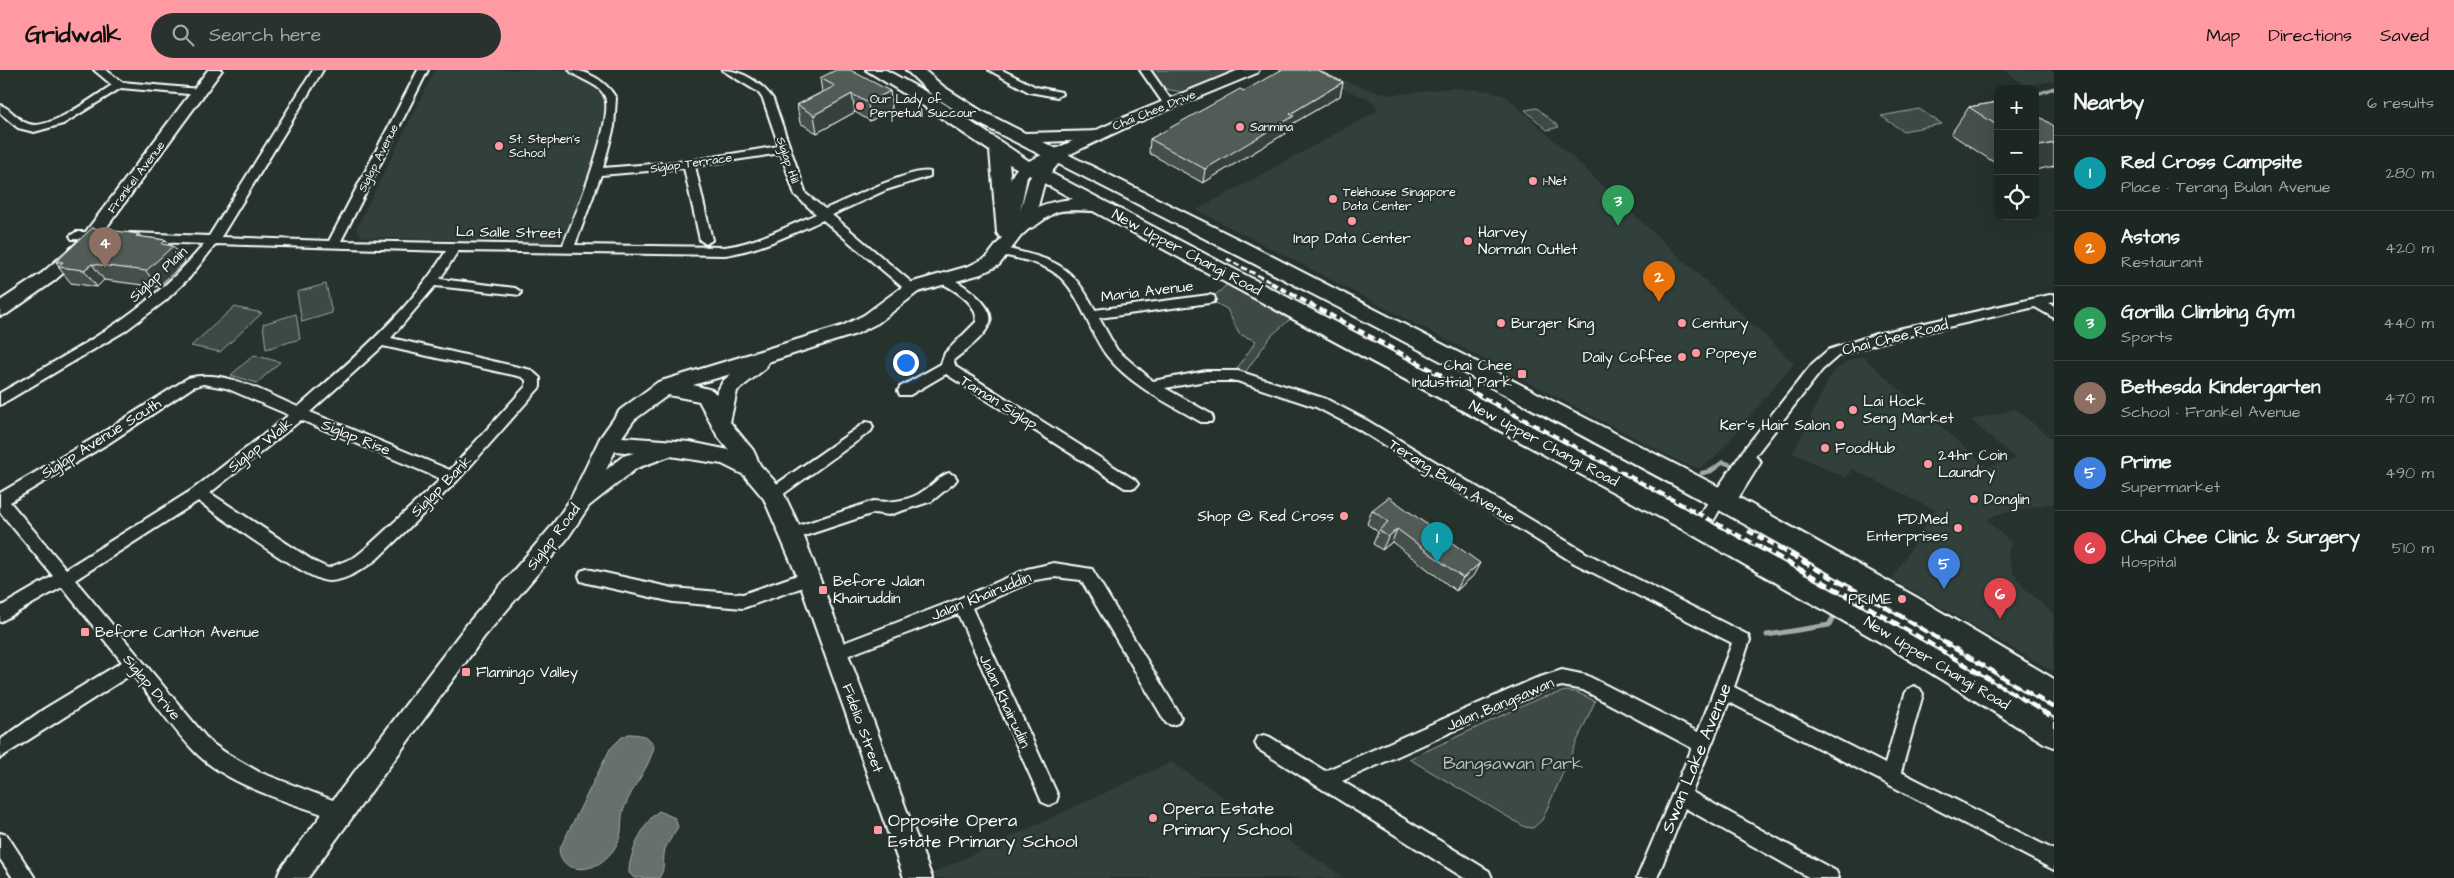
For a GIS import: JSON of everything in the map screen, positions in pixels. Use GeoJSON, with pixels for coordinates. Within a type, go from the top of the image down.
{"type":"FeatureCollection","features":[{"type":"Feature","properties":{"kind":"main road"},"geometry":{"type":"LineString","coordinates":[[874,70],[922,97],[1000,150],[1034,168]]}},
{"type":"Feature","properties":{"kind":"main road"},"geometry":{"type":"LineString","coordinates":[[914,70],[938,91],[974,114],[1034,168]]}},
{"type":"Feature","properties":{"kind":"main road","name":"New Upper Changi Road"},"geometry":{"type":"LineString","coordinates":[[974,114],[1058,154],[1267,261],[1724,501],[1907,605],[2054,693]]}},
{"type":"Feature","properties":{"kind":"main road"},"geometry":{"type":"LineString","coordinates":[[1018,135],[1046,138],[1094,135]]}},
{"type":"Feature","properties":{"kind":"main road"},"geometry":{"type":"LineString","coordinates":[[1000,150],[1010,238]]}},
{"type":"Feature","properties":{"kind":"main road","name":"New Upper Changi Road"},"geometry":{"type":"LineString","coordinates":[[1034,168],[1098,205],[1704,529],[1901,641],[2054,734]]}},
{"type":"Feature","properties":{"kind":"main road"},"geometry":{"type":"LineString","coordinates":[[1010,238],[1037,213],[1047,208],[1064,205],[1098,205]]}},
{"type":"Feature","properties":{"kind":"street"},"geometry":{"type":"LineString","coordinates":[[99,70],[119,85],[191,91]]}},
{"type":"Feature","properties":{"kind":"street","name":"Frankel Avenue"},"geometry":{"type":"LineString","coordinates":[[191,91],[199,70]]}},
{"type":"Feature","properties":{"kind":"street","name":"Frankel Avenue"},"geometry":{"type":"LineString","coordinates":[[0,310],[48,277],[84,236],[191,91],[215,70]]}},
{"type":"Feature","properties":{"kind":"street","name":"Siglap Plain"},"geometry":{"type":"LineString","coordinates":[[0,400],[96,343],[140,313],[178,282],[213,240],[318,70]]}},
{"type":"Feature","properties":{"kind":"street","name":"Siglap Avenue"},"geometry":{"type":"LineString","coordinates":[[333,245],[423,70]]}},
{"type":"Feature","properties":{"kind":"street"},"geometry":{"type":"LineString","coordinates":[[567,250],[596,172],[613,105],[606,90],[574,70]]}},
{"type":"Feature","properties":{"kind":"street","name":"Siglap Hill"},"geometry":{"type":"LineString","coordinates":[[727,70],[762,90],[768,99],[800,195],[909,286]]}},
{"type":"Feature","properties":{"kind":"street"},"geometry":{"type":"LineString","coordinates":[[994,70],[1033,90],[1057,94]]}},
{"type":"Feature","properties":{"kind":"street"},"geometry":{"type":"LineString","coordinates":[[1145,70],[1169,104]]}},
{"type":"Feature","properties":{"kind":"street","name":"Chai Chee Drive"},"geometry":{"type":"LineString","coordinates":[[1058,154],[1094,135],[1252,70]]}},
{"type":"Feature","properties":{"kind":"street"},"geometry":{"type":"LineString","coordinates":[[0,108],[26,128],[36,130],[58,122],[119,85]]}},
{"type":"Feature","properties":{"kind":"street","name":"Siglap Terrace"},"geometry":{"type":"LineString","coordinates":[[596,172],[689,164],[784,149]]}},
{"type":"Feature","properties":{"kind":"street"},"geometry":{"type":"LineString","coordinates":[[1010,238],[1017,183],[1020,174],[1058,154]]}},
{"type":"Feature","properties":{"kind":"street"},"geometry":{"type":"LineString","coordinates":[[689,164],[706,240]]}},
{"type":"Feature","properties":{"kind":"street","name":"La Salle Street"},"geometry":{"type":"LineString","coordinates":[[84,236],[333,245],[725,251],[755,245],[826,215],[882,188],[926,174]]}},
{"type":"Feature","properties":{"kind":"street","name":"Frankel Avenue"},"geometry":{"type":"LineString","coordinates":[[0,297],[84,236]]}},
{"type":"Feature","properties":{"kind":"street","name":"Siglap Road"},"geometry":{"type":"LineString","coordinates":[[291,878],[346,807],[476,630],[550,546],[578,505],[614,431],[628,415],[665,387],[856,327],[871,319],[909,286],[982,268],[1010,238]]}},
{"type":"Feature","properties":{"kind":"street","name":"Maria Avenue"},"geometry":{"type":"LineString","coordinates":[[1010,238],[1058,269],[1070,280],[1111,352],[1124,365],[1151,386],[1206,418]]}},
{"type":"Feature","properties":{"kind":"street"},"geometry":{"type":"LineString","coordinates":[[673,251],[706,240],[755,245]]}},
{"type":"Feature","properties":{"kind":"street","name":"Siglap Walk"},"geometry":{"type":"LineString","coordinates":[[0,615],[63,579],[198,493],[300,414],[383,341],[433,282],[454,247]]}},
{"type":"Feature","properties":{"kind":"street","name":"Taman Siglap"},"geometry":{"type":"LineString","coordinates":[[943,279],[956,285],[983,310],[984,318],[982,325],[950,356],[948,366],[961,378],[1130,484]]}},
{"type":"Feature","properties":{"kind":"street"},"geometry":{"type":"LineString","coordinates":[[433,282],[515,292]]}},
{"type":"Feature","properties":{"kind":"street","name":"Maria Avenue"},"geometry":{"type":"LineString","coordinates":[[1089,315],[1209,299]]}},
{"type":"Feature","properties":{"kind":"street","name":"Chai Chee Road"},"geometry":{"type":"LineString","coordinates":[[1704,529],[1724,501],[1750,452],[1817,367],[1833,353],[1876,339],[2049,305]]}},
{"type":"Feature","properties":{"kind":"street","name":"Siglap Bank"},"geometry":{"type":"LineString","coordinates":[[198,493],[309,567],[327,575],[349,569],[372,554],[452,477],[531,391],[534,384],[533,378],[526,373],[383,341]]}},
{"type":"Feature","properties":{"kind":"street"},"geometry":{"type":"LineString","coordinates":[[720,422],[726,389],[732,381],[776,351]]}},
{"type":"Feature","properties":{"kind":"street"},"geometry":{"type":"LineString","coordinates":[[904,391],[948,366]]}},
{"type":"Feature","properties":{"kind":"street","name":"Terang Bulan Avenue"},"geometry":{"type":"LineString","coordinates":[[1151,386],[1206,376],[1238,376],[1321,403],[1356,421],[1580,558],[1740,638]]}},
{"type":"Feature","properties":{"kind":"street","name":"Siglap Rise"},"geometry":{"type":"LineString","coordinates":[[203,378],[229,384],[452,477]]}},
{"type":"Feature","properties":{"kind":"street","name":"Siglap Avenue South"},"geometry":{"type":"LineString","coordinates":[[0,501],[104,438],[183,386],[203,378]]}},
{"type":"Feature","properties":{"kind":"street","name":"Fidelio Street"},"geometry":{"type":"LineString","coordinates":[[665,387],[705,395],[711,402],[732,452],[751,469],[773,494],[792,534],[809,578],[918,878]]}},
{"type":"Feature","properties":{"kind":"street"},"geometry":{"type":"LineString","coordinates":[[773,494],[866,427]]}},
{"type":"Feature","properties":{"kind":"street","name":"Fidelio Street"},"geometry":{"type":"LineString","coordinates":[[607,443],[732,452]]}},
{"type":"Feature","properties":{"kind":"street"},"geometry":{"type":"LineString","coordinates":[[578,505],[630,462],[677,448]]}},
{"type":"Feature","properties":{"kind":"street"},"geometry":{"type":"LineString","coordinates":[[792,534],[874,507],[889,509],[927,497],[949,479]]}},
{"type":"Feature","properties":{"kind":"street","name":"Siglap Drive"},"geometry":{"type":"LineString","coordinates":[[0,501],[204,748],[225,764],[253,778],[342,812],[346,807]]}},
{"type":"Feature","properties":{"kind":"street","name":"Jalan Khairuddin"},"geometry":{"type":"LineString","coordinates":[[836,653],[962,605],[1042,571],[1066,570],[1086,574],[1172,717]]}},
{"type":"Feature","properties":{"kind":"street"},"geometry":{"type":"LineString","coordinates":[[587,576],[673,595],[743,601],[809,578]]}},
{"type":"Feature","properties":{"kind":"street","name":"Jalan Khairudiin"},"geometry":{"type":"LineString","coordinates":[[962,605],[1049,796]]}},
{"type":"Feature","properties":{"kind":"street","name":"Swan Lake Avenue"},"geometry":{"type":"LineString","coordinates":[[1647,878],[1725,691],[1742,642],[1740,638]]}},
{"type":"Feature","properties":{"kind":"street"},"geometry":{"type":"LineString","coordinates":[[0,750],[50,715],[133,664]]}},
{"type":"Feature","properties":{"kind":"street","name":"Jalan Bangsawan"},"geometry":{"type":"LineString","coordinates":[[1323,781],[1540,684],[1562,678],[1577,679],[1597,687],[1702,743]]}},
{"type":"Feature","properties":{"kind":"street"},"geometry":{"type":"LineString","coordinates":[[1725,691],[2054,860]]}},
{"type":"Feature","properties":{"kind":"street"},"geometry":{"type":"LineString","coordinates":[[1891,775],[1914,694]]}},
{"type":"Feature","properties":{"kind":"street"},"geometry":{"type":"LineString","coordinates":[[1264,743],[1482,878]]}},
{"type":"Feature","properties":{"kind":"street"},"geometry":{"type":"LineString","coordinates":[[1681,796],[1829,878]]}},
{"type":"Feature","properties":{"kind":"street"},"geometry":{"type":"LineString","coordinates":[[0,842],[25,878]]}},
{"type":"Feature","properties":{"kind":"shaded area","name":"St. Stephen's School"},"geometry":{"type":"Polygon","coordinates":[[[435,70],[568,70],[591,84],[605,97],[610,111],[591,180],[566,236],[550,243],[362,237],[356,229],[435,70]]]}},
{"type":"Feature","properties":{"kind":"shaded area"},"geometry":{"type":"Polygon","coordinates":[[[1290,70],[1316,70],[1373,91],[1392,95],[1451,88],[1489,91],[1506,96],[1794,363],[1714,459],[1700,468],[1685,464],[1197,210],[1377,111],[1377,106],[1370,99],[1290,70]]]}},
{"type":"Feature","properties":{"kind":"shaded area"},"geometry":{"type":"Polygon","coordinates":[[[2004,70],[2051,70],[2054,75],[2054,81],[2025,85],[2004,70]]]}},
{"type":"Feature","properties":{"kind":"shaded area"},"geometry":{"type":"Polygon","coordinates":[[[1862,356],[1987,467],[2016,459],[1971,420],[2016,409],[2054,441],[2054,503],[1994,515],[1987,520],[2011,543],[2008,554],[2013,573],[2025,589],[2054,614],[2054,672],[1892,579],[1935,510],[1852,469],[1846,478],[1793,453],[1832,373],[1846,362],[1862,356]]]}},
{"type":"Feature","properties":{"kind":"shaded area"},"geometry":{"type":"Polygon","coordinates":[[[629,734],[637,734],[648,738],[654,747],[652,755],[624,809],[621,832],[616,847],[598,864],[583,869],[571,867],[564,862],[559,850],[610,749],[622,737],[629,734]]]}},
{"type":"Feature","properties":{"kind":"shaded area","name":"Opera Estate Primary School"},"geometry":{"type":"Polygon","coordinates":[[[1171,762],[1345,878],[935,878],[933,873],[1171,762]]]}},
{"type":"Feature","properties":{"kind":"shaded area"},"geometry":{"type":"Polygon","coordinates":[[[659,811],[675,818],[678,827],[665,849],[662,871],[659,878],[634,878],[629,873],[629,866],[634,848],[648,822],[659,811]]]}},
{"type":"Feature","properties":{"kind":"green space"},"geometry":{"type":"Polygon","coordinates":[[[1150,70],[1237,70],[1182,92],[1165,89],[1150,70]]]}},
{"type":"Feature","properties":{"kind":"green space"},"geometry":{"type":"Polygon","coordinates":[[[1537,108],[1559,127],[1547,130],[1525,110],[1537,108]]]}},
{"type":"Feature","properties":{"kind":"green space"},"geometry":{"type":"Polygon","coordinates":[[[1919,109],[1942,124],[1903,131],[1881,116],[1919,109]]]}},
{"type":"Feature","properties":{"kind":"green space"},"geometry":{"type":"Polygon","coordinates":[[[1232,280],[1296,314],[1271,336],[1244,374],[1234,373],[1256,341],[1239,334],[1227,309],[1210,300],[1232,280]]]}},
{"type":"Feature","properties":{"kind":"green space"},"geometry":{"type":"Polygon","coordinates":[[[326,284],[332,313],[302,322],[297,292],[326,284]]]}},
{"type":"Feature","properties":{"kind":"green space"},"geometry":{"type":"Polygon","coordinates":[[[234,307],[262,313],[220,352],[191,346],[234,307]]]}},
{"type":"Feature","properties":{"kind":"green space"},"geometry":{"type":"Polygon","coordinates":[[[296,314],[300,339],[266,349],[263,324],[296,314]]]}},
{"type":"Feature","properties":{"kind":"green space"},"geometry":{"type":"Polygon","coordinates":[[[254,355],[280,362],[257,383],[231,375],[254,355]]]}},
{"type":"Feature","properties":{"kind":"green space","name":"Bangsawan Park"},"geometry":{"type":"Polygon","coordinates":[[[1566,691],[1576,692],[1595,701],[1542,820],[1533,828],[1525,827],[1409,759],[1540,698],[1566,691]]]}},
{"type":"Feature","properties":{"kind":"building"},"geometry":{"type":"Polygon","coordinates":[[[836,70],[850,70],[890,91],[868,103],[852,94],[814,115],[797,105],[835,86],[820,78],[836,70]]]}},
{"type":"Feature","properties":{"kind":"building","name":"Sanmina"},"geometry":{"type":"Polygon","coordinates":[[[1281,70],[1317,70],[1343,82],[1290,114],[1294,116],[1205,169],[1150,139],[1240,89],[1244,91],[1281,70]]]}},
{"type":"Feature","properties":{"kind":"building"},"geometry":{"type":"Polygon","coordinates":[[[1994,103],[1994,123],[1969,107],[1994,103]]]}},
{"type":"Feature","properties":{"kind":"building"},"geometry":{"type":"Polygon","coordinates":[[[2039,117],[2054,126],[2054,143],[2039,146],[2039,117]]]}},
{"type":"Feature","properties":{"kind":"building"},"geometry":{"type":"Polygon","coordinates":[[[92,228],[139,234],[136,236],[166,240],[162,244],[173,246],[146,271],[92,264],[84,270],[58,267],[63,262],[56,262],[92,228]]]}},
{"type":"Feature","properties":{"kind":"building"},"geometry":{"type":"Polygon","coordinates":[[[1389,497],[1480,563],[1463,578],[1397,529],[1388,537],[1379,530],[1388,522],[1372,510],[1389,497]]]}},
{"type":"Feature","properties":{"kind":"waterway"},"geometry":{"type":"LineString","coordinates":[[2039,94],[2054,88]]}},
{"type":"Feature","properties":{"kind":"waterway"},"geometry":{"type":"LineString","coordinates":[[1702,473],[1711,471],[1723,462],[1731,465]]}},
{"type":"Feature","properties":{"kind":"waterway"},"geometry":{"type":"LineString","coordinates":[[1767,635],[1829,625],[1833,618]]}},
{"type":"Feature","properties":{"kind":"railway"},"geometry":{"type":"LineString","coordinates":[[1227,259],[1274,284]]}},
{"type":"Feature","properties":{"kind":"railway"},"geometry":{"type":"LineString","coordinates":[[1271,283],[1764,549]]}},
{"type":"Feature","properties":{"kind":"railway"},"geometry":{"type":"LineString","coordinates":[[1748,531],[1781,549]]}},
{"type":"Feature","properties":{"kind":"railway"},"geometry":{"type":"LineString","coordinates":[[1762,548],[1877,612],[2054,718]]}},
{"type":"Feature","properties":{"kind":"railway"},"geometry":{"type":"LineString","coordinates":[[1778,548],[1882,605],[2054,708]]}},
{"type":"Feature","properties":{"kind":"place","name":"Our Lady of Perpetual Succour"},"geometry":{"type":"Point","coordinates":[860,106]}},
{"type":"Feature","properties":{"kind":"place","name":"Sanmina"},"geometry":{"type":"Point","coordinates":[1240,127]}},
{"type":"Feature","properties":{"kind":"place","name":"St. Stephen's School"},"geometry":{"type":"Point","coordinates":[499,146]}},
{"type":"Feature","properties":{"kind":"place","name":"1-Net"},"geometry":{"type":"Point","coordinates":[1533,181]}},
{"type":"Feature","properties":{"kind":"place","name":"Telehouse Singapore Data Center"},"geometry":{"type":"Point","coordinates":[1333,199]}},
{"type":"Feature","properties":{"kind":"place","name":"Inap Data Center"},"geometry":{"type":"Point","coordinates":[1352,221]}},
{"type":"Feature","properties":{"kind":"place","name":"Gorilla Climbing Gym"},"geometry":{"type":"Point","coordinates":[1618,226]}},
{"type":"Feature","properties":{"kind":"place","name":"Harvey Norman Outlet"},"geometry":{"type":"Point","coordinates":[1468,241]}},
{"type":"Feature","properties":{"kind":"place","name":"Bethesda Kindergarten"},"geometry":{"type":"Point","coordinates":[105,268]}},
{"type":"Feature","properties":{"kind":"place","name":"Astons"},"geometry":{"type":"Point","coordinates":[1659,302]}},
{"type":"Feature","properties":{"kind":"place","name":"Burger King"},"geometry":{"type":"Point","coordinates":[1501,323]}},
{"type":"Feature","properties":{"kind":"place","name":"Century"},"geometry":{"type":"Point","coordinates":[1682,323]}},
{"type":"Feature","properties":{"kind":"place","name":"Popeye"},"geometry":{"type":"Point","coordinates":[1696,353]}},
{"type":"Feature","properties":{"kind":"place","name":"Daily Coffee"},"geometry":{"type":"Point","coordinates":[1682,357]}},
{"type":"Feature","properties":{"kind":"place","name":"Chai Chee Industrial Park"},"geometry":{"type":"Point","coordinates":[1522,374]}},
{"type":"Feature","properties":{"kind":"place","name":"Lai Hock Seng Market"},"geometry":{"type":"Point","coordinates":[1853,410]}},
{"type":"Feature","properties":{"kind":"place","name":"Ker’s Hair Salon"},"geometry":{"type":"Point","coordinates":[1840,425]}},
{"type":"Feature","properties":{"kind":"place","name":"FoodHub"},"geometry":{"type":"Point","coordinates":[1825,448]}},
{"type":"Feature","properties":{"kind":"place","name":"24hr Coin Laundry"},"geometry":{"type":"Point","coordinates":[1928,464]}},
{"type":"Feature","properties":{"kind":"place","name":"Donglin"},"geometry":{"type":"Point","coordinates":[1974,499]}},
{"type":"Feature","properties":{"kind":"place","name":"Shop @ Red Cross"},"geometry":{"type":"Point","coordinates":[1344,516]}},
{"type":"Feature","properties":{"kind":"place","name":"FD.Med Enterprises"},"geometry":{"type":"Point","coordinates":[1958,528]}},
{"type":"Feature","properties":{"kind":"place","name":"Red Cross Campsite"},"geometry":{"type":"Point","coordinates":[1437,563]}},
{"type":"Feature","properties":{"kind":"place","name":"Prime"},"geometry":{"type":"Point","coordinates":[1944,589]}},
{"type":"Feature","properties":{"kind":"place","name":"Before Jalan Khairuddin"},"geometry":{"type":"Point","coordinates":[823,590]}},
{"type":"Feature","properties":{"kind":"place","name":"PRIME"},"geometry":{"type":"Point","coordinates":[1902,599]}},
{"type":"Feature","properties":{"kind":"place","name":"Chai Chee Clinic & Surgery"},"geometry":{"type":"Point","coordinates":[2000,619]}},
{"type":"Feature","properties":{"kind":"place","name":"Before Carlton Avenue"},"geometry":{"type":"Point","coordinates":[85,632]}},
{"type":"Feature","properties":{"kind":"place","name":"Flamingo Valley"},"geometry":{"type":"Point","coordinates":[466,672]}},
{"type":"Feature","properties":{"kind":"place","name":"Opera Estate Primary School"},"geometry":{"type":"Point","coordinates":[1153,818]}},
{"type":"Feature","properties":{"kind":"place","name":"Opposite Opera Estate Primary School"},"geometry":{"type":"Point","coordinates":[878,830]}}]}
